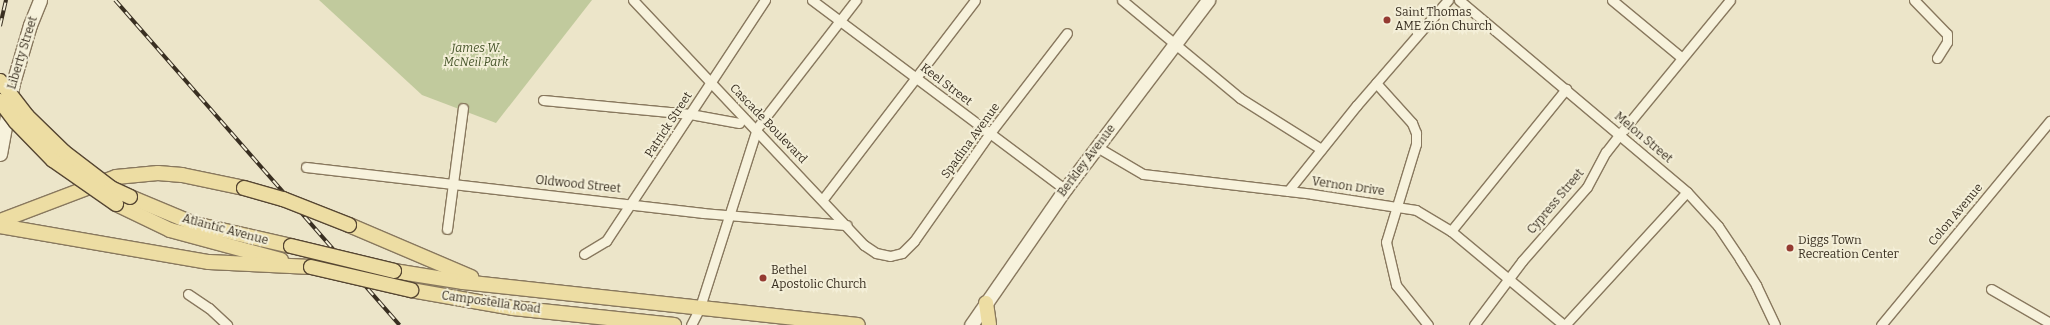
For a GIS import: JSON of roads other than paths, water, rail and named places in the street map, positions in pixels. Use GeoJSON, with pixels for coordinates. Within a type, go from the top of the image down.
{"type":"FeatureCollection","features":[{"type":"Feature","properties":{"kind":"main road","name":"Atlantic Avenue"},"geometry":{"type":"LineString","coordinates":[[0,81],[27,116],[64,152],[111,188],[130,198],[196,224],[394,271],[496,286]]}},
{"type":"Feature","properties":{"kind":"main road","name":"Atlantic Avenue"},"geometry":{"type":"LineString","coordinates":[[0,101],[16,122],[53,160],[116,204],[143,219],[197,238],[311,267]]}},
{"type":"Feature","properties":{"kind":"main road"},"geometry":{"type":"LineString","coordinates":[[0,221],[116,177],[151,173],[182,175],[244,188],[283,199],[350,225],[433,263],[496,286]]}},
{"type":"Feature","properties":{"kind":"main road"},"geometry":{"type":"LineString","coordinates":[[0,226],[202,261],[311,267]]}},
{"type":"Feature","properties":{"kind":"main road","name":"Campostella Road"},"geometry":{"type":"LineString","coordinates":[[311,267],[411,290],[513,308],[674,325]]}},
{"type":"Feature","properties":{"kind":"main road","name":"Campostella Road"},"geometry":{"type":"LineString","coordinates":[[496,286],[858,325]]}},
{"type":"Feature","properties":{"kind":"main road"},"geometry":{"type":"LineString","coordinates":[[986,303],[989,325]]}},
{"type":"Feature","properties":{"kind":"street","name":"Liberty Street"},"geometry":{"type":"LineString","coordinates":[[0,154],[13,83],[30,25],[40,0]]}},
{"type":"Feature","properties":{"kind":"street","name":"Cascade Boulevard"},"geometry":{"type":"LineString","coordinates":[[633,0],[711,83],[757,128],[871,250],[890,256]]}},
{"type":"Feature","properties":{"kind":"street","name":"Patrick Street"},"geometry":{"type":"LineString","coordinates":[[584,254],[602,245],[632,203],[765,0]]}},
{"type":"Feature","properties":{"kind":"street","name":"Keel Street"},"geometry":{"type":"LineString","coordinates":[[812,0],[1065,189]]}},
{"type":"Feature","properties":{"kind":"street"},"geometry":{"type":"LineString","coordinates":[[691,325],[700,307],[757,128],[856,0]]}},
{"type":"Feature","properties":{"kind":"street"},"geometry":{"type":"LineString","coordinates":[[823,199],[975,0]]}},
{"type":"Feature","properties":{"kind":"street"},"geometry":{"type":"LineString","coordinates":[[1122,0],[1240,98],[1321,149]]}},
{"type":"Feature","properties":{"kind":"street","name":"Berkley Avenue"},"geometry":{"type":"LineString","coordinates":[[971,325],[1065,189],[1208,0]]}},
{"type":"Feature","properties":{"kind":"street"},"geometry":{"type":"LineString","coordinates":[[1288,191],[1376,83],[1448,0]]}},
{"type":"Feature","properties":{"kind":"street","name":"Melon Street"},"geometry":{"type":"LineString","coordinates":[[1459,0],[1620,134],[1687,192],[1718,226],[1740,259],[1756,285],[1775,325]]}},
{"type":"Feature","properties":{"kind":"street"},"geometry":{"type":"LineString","coordinates":[[1612,0],[1681,57]]}},
{"type":"Feature","properties":{"kind":"street","name":"Cypress Street"},"geometry":{"type":"LineString","coordinates":[[1474,325],[1508,279],[1587,188],[1606,152],[1681,57],[1730,0]]}},
{"type":"Feature","properties":{"kind":"street"},"geometry":{"type":"LineString","coordinates":[[1914,0],[1947,34],[1948,42],[1937,58]]}},
{"type":"Feature","properties":{"kind":"street","name":"Spadina Avenue"},"geometry":{"type":"LineString","coordinates":[[890,256],[902,254],[914,241],[990,133],[1068,33]]}},
{"type":"Feature","properties":{"kind":"street"},"geometry":{"type":"LineString","coordinates":[[1376,83],[1412,123],[1416,133],[1416,144],[1386,237],[1386,250],[1396,285],[1428,325]]}},
{"type":"Feature","properties":{"kind":"street"},"geometry":{"type":"LineString","coordinates":[[1451,231],[1566,89]]}},
{"type":"Feature","properties":{"kind":"street"},"geometry":{"type":"LineString","coordinates":[[543,100],[690,114],[739,123]]}},
{"type":"Feature","properties":{"kind":"street"},"geometry":{"type":"LineString","coordinates":[[447,229],[463,108]]}},
{"type":"Feature","properties":{"kind":"street","name":"Colon Avenue"},"geometry":{"type":"LineString","coordinates":[[1881,325],[2050,121]]}},
{"type":"Feature","properties":{"kind":"street","name":"Vernon Drive"},"geometry":{"type":"LineString","coordinates":[[1097,146],[1143,174],[1288,191],[1396,206],[1423,214],[1451,231],[1564,325]]}},
{"type":"Feature","properties":{"kind":"street","name":"Oldwood Street"},"geometry":{"type":"LineString","coordinates":[[306,167],[729,214],[847,225]]}},
{"type":"Feature","properties":{"kind":"street"},"geometry":{"type":"LineString","coordinates":[[1564,325],[1687,192]]}},
{"type":"Feature","properties":{"kind":"street"},"geometry":{"type":"LineString","coordinates":[[1991,289],[2050,323]]}},
{"type":"Feature","properties":{"kind":"street"},"geometry":{"type":"LineString","coordinates":[[188,294],[209,308],[227,325]]}},
{"type":"Feature","properties":{"kind":"railway"},"geometry":{"type":"LineString","coordinates":[[0,26],[6,0]]}},
{"type":"Feature","properties":{"kind":"railway"},"geometry":{"type":"LineString","coordinates":[[115,0],[400,325]]}},
{"type":"Feature","properties":{"kind":"place","name":"Saint Thomas AME Zion Church"},"geometry":{"type":"Point","coordinates":[1387,20]}},
{"type":"Feature","properties":{"kind":"place","name":"Diggs Town Recreation Center"},"geometry":{"type":"Point","coordinates":[1790,248]}},
{"type":"Feature","properties":{"kind":"place","name":"Bethel Apostolic Church"},"geometry":{"type":"Point","coordinates":[763,278]}},
{"type":"Feature","properties":{"kind":"park label","name":"James W. McNeil Park"},"geometry":{"type":"Point","coordinates":[476,56]}}]}
